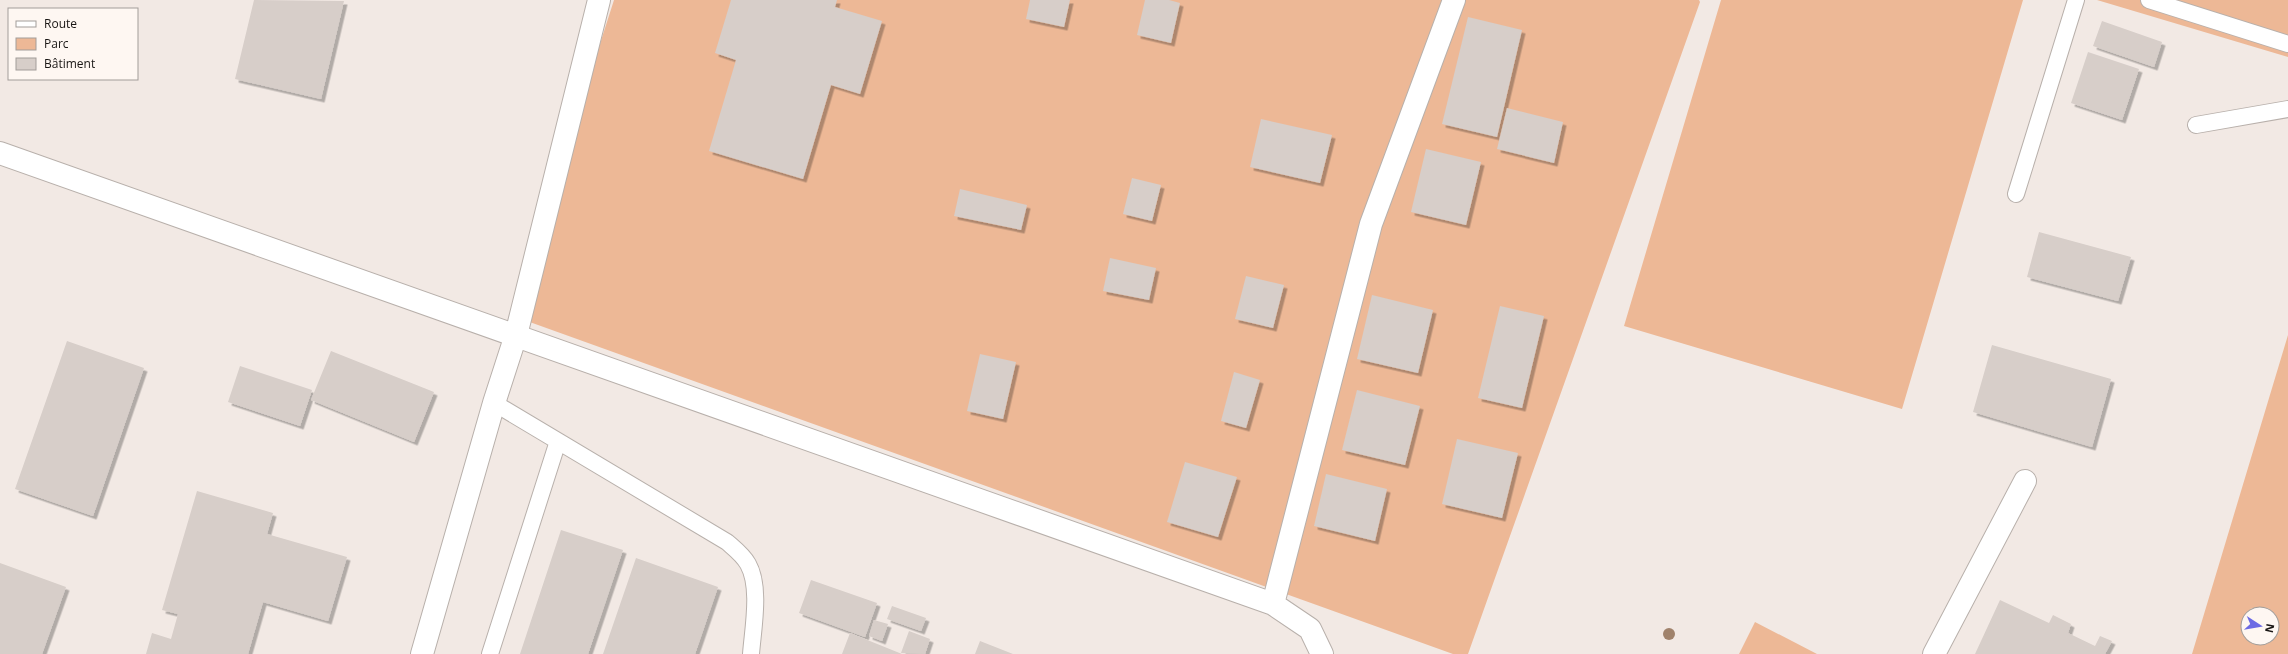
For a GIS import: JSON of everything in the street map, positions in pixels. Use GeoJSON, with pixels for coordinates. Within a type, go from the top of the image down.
{"type":"FeatureCollection","features":[{"type":"Feature","properties":{"kind":"street"},"geometry":{"type":"LineString","coordinates":[[422,654],[494,403],[516,335],[599,0]]}},
{"type":"Feature","properties":{"kind":"street"},"geometry":{"type":"LineString","coordinates":[[1273,604],[1371,224],[1454,0]]}},
{"type":"Feature","properties":{"kind":"street"},"geometry":{"type":"LineString","coordinates":[[0,153],[297,260],[516,335],[1273,604],[1310,629],[1322,654]]}},
{"type":"Feature","properties":{"kind":"street"},"geometry":{"type":"LineString","coordinates":[[1934,654],[2025,481]]}},
{"type":"Feature","properties":{"kind":"lane"},"geometry":{"type":"LineString","coordinates":[[2016,194],[2076,0]]}},
{"type":"Feature","properties":{"kind":"lane"},"geometry":{"type":"LineString","coordinates":[[2149,0],[2288,44]]}},
{"type":"Feature","properties":{"kind":"lane"},"geometry":{"type":"LineString","coordinates":[[2196,125],[2288,109]]}},
{"type":"Feature","properties":{"kind":"lane"},"geometry":{"type":"LineString","coordinates":[[494,403],[727,542],[741,554],[749,565],[755,586],[751,654]]}},
{"type":"Feature","properties":{"kind":"lane"},"geometry":{"type":"LineString","coordinates":[[490,654],[558,441]]}},
{"type":"Feature","properties":{"kind":"lane"},"geometry":{"type":"LineString","coordinates":[[745,654],[752,633]]}},
{"type":"Feature","properties":{"kind":"green space"},"geometry":{"type":"Polygon","coordinates":[[[614,0],[1699,0],[1700,2],[1468,654],[1453,654],[513,316],[614,0]]]}},
{"type":"Feature","properties":{"kind":"green space"},"geometry":{"type":"Polygon","coordinates":[[[1721,0],[2023,0],[1902,409],[1624,326],[1721,0]]]}},
{"type":"Feature","properties":{"kind":"green space"},"geometry":{"type":"Polygon","coordinates":[[[2097,0],[2288,0],[2288,57],[2097,0]]]}},
{"type":"Feature","properties":{"kind":"green space"},"geometry":{"type":"Polygon","coordinates":[[[2288,335],[2288,654],[2192,654],[2288,335]]]}},
{"type":"Feature","properties":{"kind":"green space"},"geometry":{"type":"Polygon","coordinates":[[[1755,622],[1817,654],[1739,654],[1755,622]]]}},
{"type":"Feature","properties":{"kind":"building"},"geometry":{"type":"Polygon","coordinates":[[[254,0],[344,1],[321,99],[235,79],[254,0]]]}},
{"type":"Feature","properties":{"kind":"building"},"geometry":{"type":"Polygon","coordinates":[[[731,0],[837,0],[835,7],[882,21],[860,94],[831,85],[803,179],[709,151],[736,60],[715,53],[731,0]]]}},
{"type":"Feature","properties":{"kind":"building"},"geometry":{"type":"Polygon","coordinates":[[[1030,0],[1070,0],[1064,27],[1026,19],[1030,0]]]}},
{"type":"Feature","properties":{"kind":"building"},"geometry":{"type":"Polygon","coordinates":[[[1145,0],[1169,0],[1180,3],[1171,43],[1137,35],[1145,0]]]}},
{"type":"Feature","properties":{"kind":"building"},"geometry":{"type":"Polygon","coordinates":[[[1468,17],[1522,30],[1497,137],[1442,124],[1468,17]]]}},
{"type":"Feature","properties":{"kind":"building"},"geometry":{"type":"Polygon","coordinates":[[[2102,21],[2162,42],[2154,67],[2093,46],[2102,21]]]}},
{"type":"Feature","properties":{"kind":"building"},"geometry":{"type":"Polygon","coordinates":[[[2088,52],[2139,69],[2122,120],[2071,103],[2088,52]]]}},
{"type":"Feature","properties":{"kind":"building"},"geometry":{"type":"Polygon","coordinates":[[[1507,108],[1563,122],[1554,163],[1497,149],[1507,108]]]}},
{"type":"Feature","properties":{"kind":"building"},"geometry":{"type":"Polygon","coordinates":[[[1261,119],[1332,135],[1320,183],[1250,167],[1261,119]]]}},
{"type":"Feature","properties":{"kind":"building"},"geometry":{"type":"Polygon","coordinates":[[[1426,149],[1481,162],[1466,225],[1411,212],[1426,149]]]}},
{"type":"Feature","properties":{"kind":"building"},"geometry":{"type":"Polygon","coordinates":[[[1132,178],[1161,185],[1152,221],[1123,214],[1132,178]]]}},
{"type":"Feature","properties":{"kind":"building"},"geometry":{"type":"Polygon","coordinates":[[[960,189],[1027,205],[1021,230],[954,216],[960,189]]]}},
{"type":"Feature","properties":{"kind":"building"},"geometry":{"type":"Polygon","coordinates":[[[2039,232],[2131,257],[2118,301],[2027,277],[2039,232]]]}},
{"type":"Feature","properties":{"kind":"building"},"geometry":{"type":"Polygon","coordinates":[[[1110,258],[1156,268],[1149,300],[1103,291],[1110,258]]]}},
{"type":"Feature","properties":{"kind":"building"},"geometry":{"type":"Polygon","coordinates":[[[1246,276],[1284,285],[1273,328],[1235,319],[1246,276]]]}},
{"type":"Feature","properties":{"kind":"building"},"geometry":{"type":"Polygon","coordinates":[[[1372,295],[1433,310],[1418,373],[1357,359],[1372,295]]]}},
{"type":"Feature","properties":{"kind":"building"},"geometry":{"type":"Polygon","coordinates":[[[1500,306],[1544,316],[1522,408],[1478,398],[1500,306]]]}},
{"type":"Feature","properties":{"kind":"building"},"geometry":{"type":"Polygon","coordinates":[[[67,341],[144,368],[93,516],[15,489],[67,341]]]}},
{"type":"Feature","properties":{"kind":"building"},"geometry":{"type":"Polygon","coordinates":[[[1992,345],[2111,379],[2092,447],[1973,412],[1992,345]]]}},
{"type":"Feature","properties":{"kind":"building"},"geometry":{"type":"Polygon","coordinates":[[[331,351],[434,392],[414,442],[311,400],[331,351]]]}},
{"type":"Feature","properties":{"kind":"building"},"geometry":{"type":"Polygon","coordinates":[[[980,354],[1016,362],[1003,419],[967,411],[980,354]]]}},
{"type":"Feature","properties":{"kind":"building"},"geometry":{"type":"Polygon","coordinates":[[[240,366],[312,390],[300,426],[228,402],[240,366]]]}},
{"type":"Feature","properties":{"kind":"building"},"geometry":{"type":"Polygon","coordinates":[[[1234,372],[1260,380],[1246,428],[1221,421],[1234,372]]]}},
{"type":"Feature","properties":{"kind":"building"},"geometry":{"type":"Polygon","coordinates":[[[1357,390],[1420,406],[1405,465],[1342,450],[1357,390]]]}},
{"type":"Feature","properties":{"kind":"building"},"geometry":{"type":"Polygon","coordinates":[[[1457,439],[1518,453],[1502,518],[1442,504],[1457,439]]]}},
{"type":"Feature","properties":{"kind":"building"},"geometry":{"type":"Polygon","coordinates":[[[1185,462],[1237,477],[1218,537],[1167,522],[1185,462]]]}},
{"type":"Feature","properties":{"kind":"building"},"geometry":{"type":"Polygon","coordinates":[[[1326,474],[1387,489],[1375,541],[1314,526],[1326,474]]]}},
{"type":"Feature","properties":{"kind":"building"},"geometry":{"type":"Polygon","coordinates":[[[197,491],[273,513],[267,534],[347,557],[328,621],[263,602],[248,654],[146,654],[152,633],[171,639],[178,614],[162,610],[197,491]]]}},
{"type":"Feature","properties":{"kind":"building"},"geometry":{"type":"Polygon","coordinates":[[[561,530],[623,550],[588,654],[520,654],[561,530]]]}},
{"type":"Feature","properties":{"kind":"building"},"geometry":{"type":"Polygon","coordinates":[[[636,558],[718,587],[695,654],[603,654],[636,558]]]}},
{"type":"Feature","properties":{"kind":"building"},"geometry":{"type":"Polygon","coordinates":[[[0,563],[66,587],[42,654],[0,654],[0,563]]]}},
{"type":"Feature","properties":{"kind":"building"},"geometry":{"type":"Polygon","coordinates":[[[811,580],[877,603],[865,637],[799,613],[811,580]]]}},
{"type":"Feature","properties":{"kind":"building"},"geometry":{"type":"Polygon","coordinates":[[[2000,600],[2049,623],[2053,615],[2071,624],[2068,633],[2095,646],[2100,636],[2112,641],[2105,654],[1975,654],[2000,600]]]}},
{"type":"Feature","properties":{"kind":"building"},"geometry":{"type":"Polygon","coordinates":[[[892,606],[926,618],[921,631],[887,619],[892,606]]]}},
{"type":"Feature","properties":{"kind":"building"},"geometry":{"type":"Polygon","coordinates":[[[874,620],[888,624],[882,641],[869,636],[874,620]]]}},
{"type":"Feature","properties":{"kind":"building"},"geometry":{"type":"Polygon","coordinates":[[[909,631],[930,639],[925,654],[901,653],[909,631]]]}},
{"type":"Feature","properties":{"kind":"building"},"geometry":{"type":"Polygon","coordinates":[[[850,633],[902,654],[842,654],[850,633]]]}},
{"type":"Feature","properties":{"kind":"building"},"geometry":{"type":"Polygon","coordinates":[[[980,641],[1013,654],[975,654],[980,641]]]}}]}
